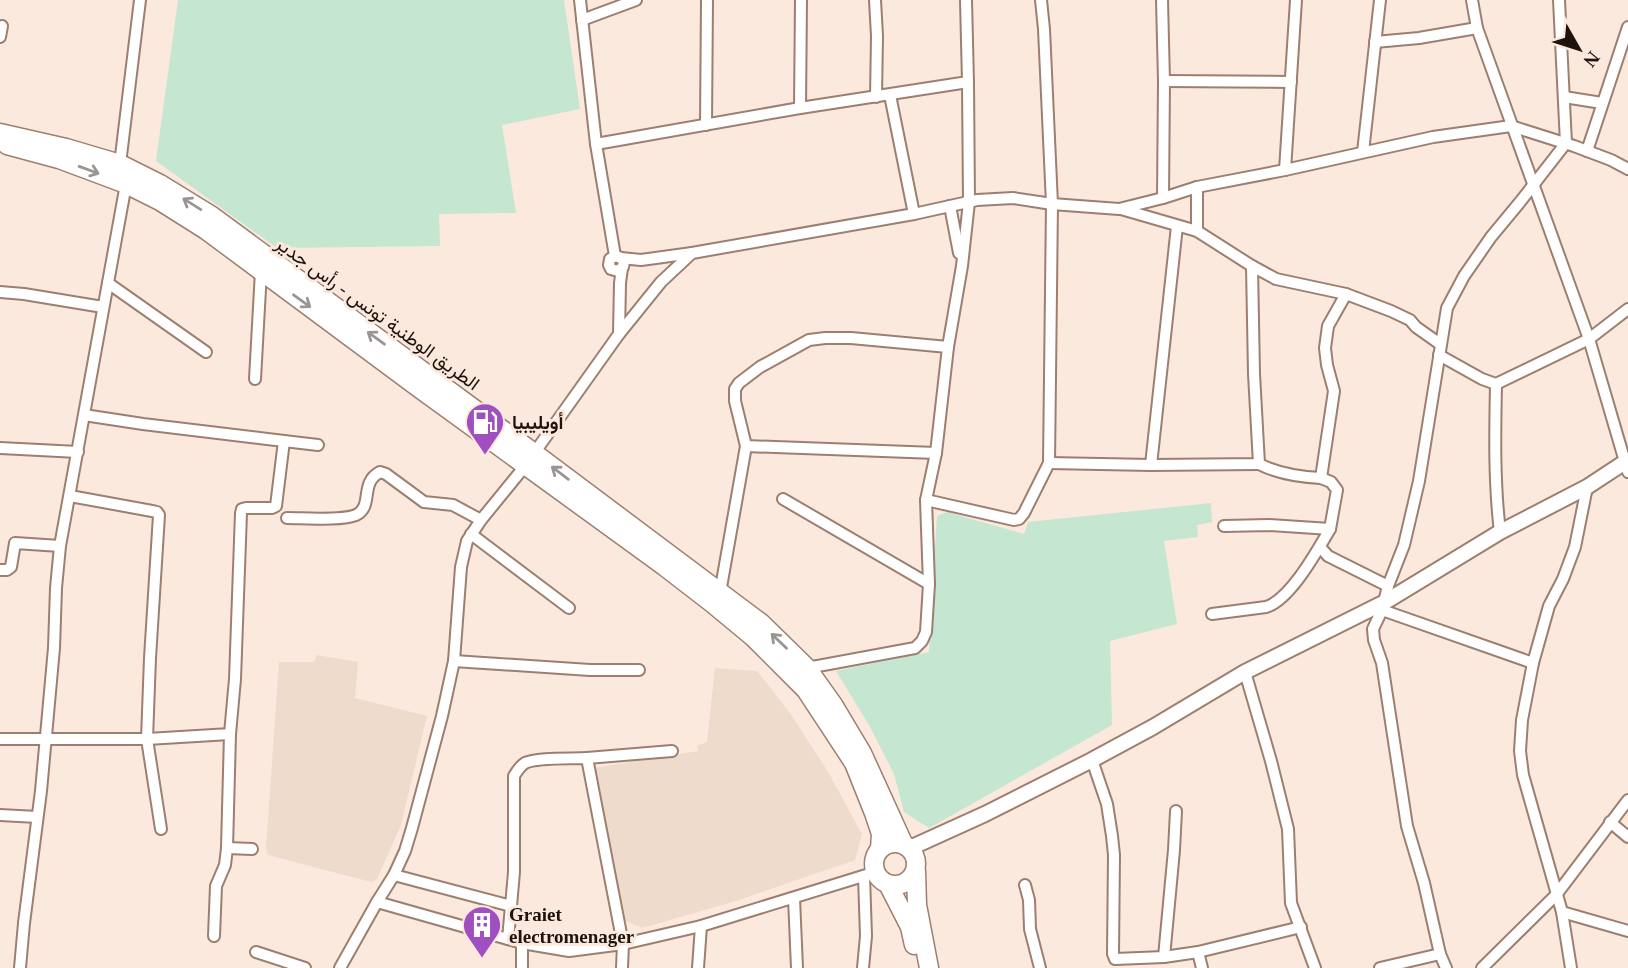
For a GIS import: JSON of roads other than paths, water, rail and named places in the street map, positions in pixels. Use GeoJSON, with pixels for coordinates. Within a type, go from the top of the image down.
{"type":"FeatureCollection","features":[{"type":"Feature","properties":{"kind":"main road","name":"الطريق الوطنية تونس - رأس جدير"},"geometry":{"type":"LineString","coordinates":[[0,133],[120,164],[160,184],[212,216],[529,459],[752,636],[806,690],[854,763],[881,834],[880,849]]}},
{"type":"Feature","properties":{"kind":"main road","name":"الطريق الوطنية تونس - رأس جدير"},"geometry":{"type":"LineString","coordinates":[[0,145],[59,159],[126,184],[160,201],[206,230],[761,624],[807,668],[834,706],[862,753],[907,846]]}},
{"type":"Feature","properties":{"kind":"main road"},"geometry":{"type":"LineString","coordinates":[[920,968],[910,927],[876,877],[874,860],[880,849],[891,843],[907,846],[916,859],[917,905],[929,968]]}},
{"type":"Feature","properties":{"kind":"main road"},"geometry":{"type":"LineString","coordinates":[[876,877],[901,885],[916,871]]}},
{"type":"Feature","properties":{"kind":"street"},"geometry":{"type":"LineString","coordinates":[[120,164],[140,0]]}},
{"type":"Feature","properties":{"kind":"street"},"geometry":{"type":"LineString","coordinates":[[580,0],[596,145],[619,264],[619,334]]}},
{"type":"Feature","properties":{"kind":"street"},"geometry":{"type":"LineString","coordinates":[[582,20],[636,0]]}},
{"type":"Feature","properties":{"kind":"street"},"geometry":{"type":"LineString","coordinates":[[706,125],[707,0]]}},
{"type":"Feature","properties":{"kind":"street"},"geometry":{"type":"LineString","coordinates":[[800,108],[801,0]]}},
{"type":"Feature","properties":{"kind":"street"},"geometry":{"type":"LineString","coordinates":[[875,0],[876,97]]}},
{"type":"Feature","properties":{"kind":"street"},"geometry":{"type":"LineString","coordinates":[[807,668],[915,648],[926,632],[929,584],[926,500],[936,453],[969,202],[966,0]]}},
{"type":"Feature","properties":{"kind":"street"},"geometry":{"type":"LineString","coordinates":[[926,500],[1019,519],[1049,463],[1052,204],[1041,0]]}},
{"type":"Feature","properties":{"kind":"street"},"geometry":{"type":"LineString","coordinates":[[1162,0],[1163,198]]}},
{"type":"Feature","properties":{"kind":"street"},"geometry":{"type":"LineString","coordinates":[[1285,170],[1296,0]]}},
{"type":"Feature","properties":{"kind":"street"},"geometry":{"type":"LineString","coordinates":[[1363,152],[1380,0]]}},
{"type":"Feature","properties":{"kind":"street"},"geometry":{"type":"LineString","coordinates":[[907,846],[985,814],[1092,760],[1245,672],[1383,606],[1500,532],[1627,465],[1589,339],[1477,28],[1472,0]]}},
{"type":"Feature","properties":{"kind":"street"},"geometry":{"type":"LineString","coordinates":[[1446,968],[1407,826],[1382,663],[1373,629],[1404,544],[1419,481],[1447,308],[1464,276],[1491,236],[1566,143],[1559,0]]}},
{"type":"Feature","properties":{"kind":"street"},"geometry":{"type":"LineString","coordinates":[[1587,151],[1628,27]]}},
{"type":"Feature","properties":{"kind":"street"},"geometry":{"type":"LineString","coordinates":[[1374,42],[1477,28]]}},
{"type":"Feature","properties":{"kind":"street"},"geometry":{"type":"LineString","coordinates":[[1164,81],[1291,82]]}},
{"type":"Feature","properties":{"kind":"street"},"geometry":{"type":"LineString","coordinates":[[596,145],[800,108],[968,82]]}},
{"type":"Feature","properties":{"kind":"street"},"geometry":{"type":"LineString","coordinates":[[890,94],[914,214]]}},
{"type":"Feature","properties":{"kind":"street"},"geometry":{"type":"LineString","coordinates":[[1564,97],[1602,103]]}},
{"type":"Feature","properties":{"kind":"street"},"geometry":{"type":"LineString","coordinates":[[1119,209],[1197,187],[1433,136],[1511,126],[1566,143],[1628,168]]}},
{"type":"Feature","properties":{"kind":"street"},"geometry":{"type":"LineString","coordinates":[[20,968],[41,791],[60,546],[126,184]]}},
{"type":"Feature","properties":{"kind":"street"},"geometry":{"type":"LineString","coordinates":[[1197,187],[1197,231]]}},
{"type":"Feature","properties":{"kind":"street"},"geometry":{"type":"LineString","coordinates":[[619,264],[914,214],[969,202],[1013,198],[1119,209],[1197,231],[1276,279],[1346,294],[1410,320],[1440,350],[1482,379],[1496,384],[1589,339],[1628,309]]}},
{"type":"Feature","properties":{"kind":"street"},"geometry":{"type":"LineString","coordinates":[[950,206],[962,266]]}},
{"type":"Feature","properties":{"kind":"street"},"geometry":{"type":"LineString","coordinates":[[1151,465],[1177,226]]}},
{"type":"Feature","properties":{"kind":"street"},"geometry":{"type":"LineString","coordinates":[[341,968],[394,875],[412,828],[454,661],[462,558],[471,534],[619,334],[661,282],[692,253]]}},
{"type":"Feature","properties":{"kind":"street"},"geometry":{"type":"LineString","coordinates":[[1252,265],[1259,464]]}},
{"type":"Feature","properties":{"kind":"street"},"geometry":{"type":"LineString","coordinates":[[255,379],[261,271]]}},
{"type":"Feature","properties":{"kind":"street"},"geometry":{"type":"LineString","coordinates":[[108,282],[206,352]]}},
{"type":"Feature","properties":{"kind":"street"},"geometry":{"type":"LineString","coordinates":[[0,292],[103,307]]}},
{"type":"Feature","properties":{"kind":"street"},"geometry":{"type":"LineString","coordinates":[[1321,478],[1334,391],[1325,348],[1328,326],[1346,294]]}},
{"type":"Feature","properties":{"kind":"street"},"geometry":{"type":"LineString","coordinates":[[720,593],[746,446],[735,401],[735,389],[739,383],[760,367],[809,340],[851,338],[948,347]]}},
{"type":"Feature","properties":{"kind":"street"},"geometry":{"type":"LineString","coordinates":[[1496,384],[1496,480],[1500,532]]}},
{"type":"Feature","properties":{"kind":"street"},"geometry":{"type":"LineString","coordinates":[[84,415],[317,444]]}},
{"type":"Feature","properties":{"kind":"street"},"geometry":{"type":"LineString","coordinates":[[214,936],[216,886],[225,865],[227,848],[241,513],[246,508],[276,506],[284,441]]}},
{"type":"Feature","properties":{"kind":"street"},"geometry":{"type":"LineString","coordinates":[[746,446],[936,453]]}},
{"type":"Feature","properties":{"kind":"street"},"geometry":{"type":"LineString","coordinates":[[0,448],[78,452]]}},
{"type":"Feature","properties":{"kind":"street"},"geometry":{"type":"LineString","coordinates":[[1049,463],[1259,464],[1331,482],[1337,489],[1330,529],[1320,547],[1281,599],[1273,605],[1212,614]]}},
{"type":"Feature","properties":{"kind":"street"},"geometry":{"type":"LineString","coordinates":[[287,518],[355,515],[365,506],[368,484],[374,475],[380,472],[424,502],[453,505],[481,520]]}},
{"type":"Feature","properties":{"kind":"street"},"geometry":{"type":"LineString","coordinates":[[1571,968],[1562,912],[1523,775],[1520,751],[1522,720],[1533,663],[1549,606],[1576,547],[1587,487]]}},
{"type":"Feature","properties":{"kind":"street"},"geometry":{"type":"LineString","coordinates":[[69,496],[152,510],[159,515],[149,658],[147,739],[161,829]]}},
{"type":"Feature","properties":{"kind":"street"},"geometry":{"type":"LineString","coordinates":[[783,499],[929,584]]}},
{"type":"Feature","properties":{"kind":"street"},"geometry":{"type":"LineString","coordinates":[[1224,526],[1269,525],[1330,529]]}},
{"type":"Feature","properties":{"kind":"street"},"geometry":{"type":"LineString","coordinates":[[471,534],[569,608]]}},
{"type":"Feature","properties":{"kind":"street"},"geometry":{"type":"LineString","coordinates":[[0,570],[10,569],[15,543],[60,546]]}},
{"type":"Feature","properties":{"kind":"street"},"geometry":{"type":"LineString","coordinates":[[1320,547],[1328,556],[1388,586]]}},
{"type":"Feature","properties":{"kind":"street"},"geometry":{"type":"LineString","coordinates":[[1383,606],[1533,663]]}},
{"type":"Feature","properties":{"kind":"street"},"geometry":{"type":"LineString","coordinates":[[454,661],[590,670],[639,670]]}},
{"type":"Feature","properties":{"kind":"street"},"geometry":{"type":"LineString","coordinates":[[1245,672],[1286,817],[1290,842],[1291,903],[1315,968]]}},
{"type":"Feature","properties":{"kind":"street"},"geometry":{"type":"LineString","coordinates":[[0,739],[147,739],[230,734]]}},
{"type":"Feature","properties":{"kind":"street"},"geometry":{"type":"LineString","coordinates":[[508,939],[514,872],[514,776],[518,769],[525,763],[538,760],[672,751]]}},
{"type":"Feature","properties":{"kind":"street"},"geometry":{"type":"LineString","coordinates":[[587,758],[622,944],[622,968]]}},
{"type":"Feature","properties":{"kind":"street"},"geometry":{"type":"LineString","coordinates":[[1092,760],[1107,804],[1112,836],[1114,958],[1164,957],[1198,952],[1301,927]]}},
{"type":"Feature","properties":{"kind":"street"},"geometry":{"type":"LineString","coordinates":[[1482,968],[1556,895],[1628,800]]}},
{"type":"Feature","properties":{"kind":"street"},"geometry":{"type":"LineString","coordinates":[[1164,957],[1176,811]]}},
{"type":"Feature","properties":{"kind":"street"},"geometry":{"type":"LineString","coordinates":[[0,814],[37,817]]}},
{"type":"Feature","properties":{"kind":"street"},"geometry":{"type":"LineString","coordinates":[[1611,822],[1628,837]]}},
{"type":"Feature","properties":{"kind":"street"},"geometry":{"type":"LineString","coordinates":[[227,848],[252,849]]}},
{"type":"Feature","properties":{"kind":"street"},"geometry":{"type":"LineString","coordinates":[[394,875],[511,906]]}},
{"type":"Feature","properties":{"kind":"street"},"geometry":{"type":"LineString","coordinates":[[377,902],[522,943],[569,951],[622,944],[701,926],[876,877],[863,968]]}},
{"type":"Feature","properties":{"kind":"street"},"geometry":{"type":"LineString","coordinates":[[1025,885],[1029,900],[1030,929],[1040,968]]}},
{"type":"Feature","properties":{"kind":"street"},"geometry":{"type":"LineString","coordinates":[[794,898],[797,968]]}},
{"type":"Feature","properties":{"kind":"street"},"geometry":{"type":"LineString","coordinates":[[1562,912],[1628,931]]}},
{"type":"Feature","properties":{"kind":"street"},"geometry":{"type":"LineString","coordinates":[[698,968],[701,926]]}},
{"type":"Feature","properties":{"kind":"street"},"geometry":{"type":"LineString","coordinates":[[522,943],[522,968]]}},
{"type":"Feature","properties":{"kind":"street"},"geometry":{"type":"LineString","coordinates":[[256,952],[305,968]]}},
{"type":"Feature","properties":{"kind":"street"},"geometry":{"type":"LineString","coordinates":[[1198,952],[1202,968]]}},
{"type":"Feature","properties":{"kind":"street"},"geometry":{"type":"LineString","coordinates":[[1380,968],[1440,954]]}},
{"type":"Feature","properties":{"kind":"place","name":"أويليبيا"},"geometry":{"type":"Point","coordinates":[485,456]}},
{"type":"Feature","properties":{"kind":"place","name":"Graiet electromenager"},"geometry":{"type":"Point","coordinates":[482,959]}}]}
